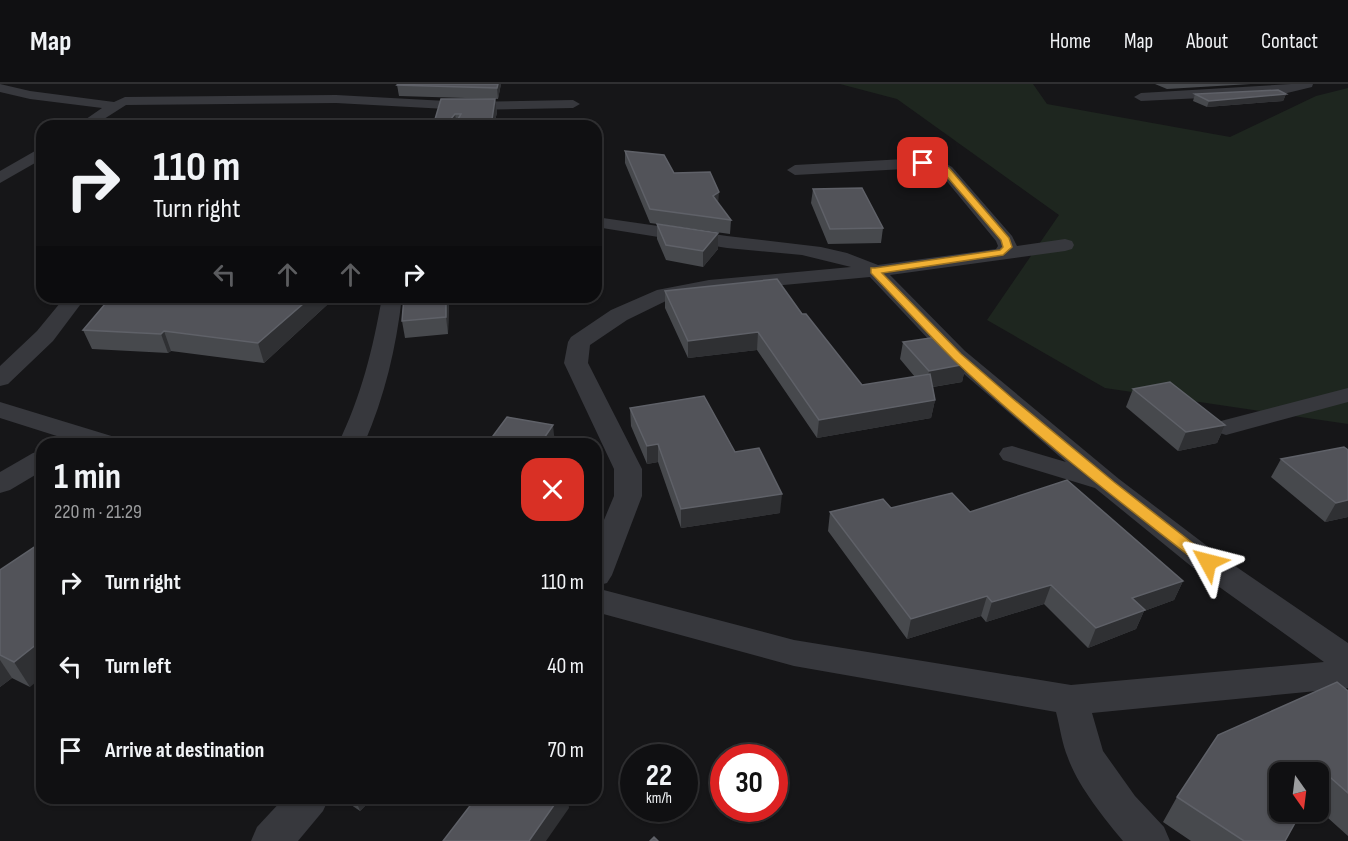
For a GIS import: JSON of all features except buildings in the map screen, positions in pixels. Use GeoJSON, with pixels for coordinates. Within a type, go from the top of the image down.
{"type":"FeatureCollection","features":[{"type":"Feature","properties":{"kind":"street"},"geometry":{"type":"LineString","coordinates":[[1141,97],[1283,90],[1307,84]]}},
{"type":"Feature","properties":{"kind":"street"},"geometry":{"type":"LineString","coordinates":[[0,88],[30,95],[120,103],[336,99],[465,106],[573,104]]}},
{"type":"Feature","properties":{"kind":"street"},"geometry":{"type":"LineString","coordinates":[[93,120],[151,88]]}},
{"type":"Feature","properties":{"kind":"street"},"geometry":{"type":"LineString","coordinates":[[0,178],[36,156]]}},
{"type":"Feature","properties":{"kind":"street"},"geometry":{"type":"LineString","coordinates":[[795,170],[923,163],[937,165],[946,170],[1005,240],[1008,247],[1003,252]]}},
{"type":"Feature","properties":{"kind":"street"},"geometry":{"type":"LineString","coordinates":[[602,223],[728,242],[831,254],[858,261],[875,271],[957,356],[1109,485],[1208,562],[1348,662]]}},
{"type":"Feature","properties":{"kind":"street"},"geometry":{"type":"LineString","coordinates":[[602,560],[628,496],[628,469],[576,363],[579,342],[619,315],[664,294],[744,282],[875,271],[1065,244]]}},
{"type":"Feature","properties":{"kind":"street"},"geometry":{"type":"LineString","coordinates":[[0,379],[45,336],[71,303]]}},
{"type":"Feature","properties":{"kind":"street"},"geometry":{"type":"LineString","coordinates":[[354,438],[371,400],[384,351],[391,303]]}},
{"type":"Feature","properties":{"kind":"street"},"geometry":{"type":"LineString","coordinates":[[1226,426],[1348,394]]}},
{"type":"Feature","properties":{"kind":"street"},"geometry":{"type":"LineString","coordinates":[[0,410],[69,438]]}},
{"type":"Feature","properties":{"kind":"street"},"geometry":{"type":"LineString","coordinates":[[1012,454],[1109,485]]}},
{"type":"Feature","properties":{"kind":"street"},"geometry":{"type":"LineString","coordinates":[[0,484],[36,463]]}},
{"type":"Feature","properties":{"kind":"street"},"geometry":{"type":"LineString","coordinates":[[602,602],[794,653],[1071,700],[1348,674]]}},
{"type":"Feature","properties":{"kind":"street"},"geometry":{"type":"LineString","coordinates":[[1071,700],[1086,757],[1120,809],[1149,841]]}},
{"type":"Feature","properties":{"kind":"street"},"geometry":{"type":"LineString","coordinates":[[272,841],[304,804]]}},
{"type":"Feature","properties":{"kind":"shaded area"},"geometry":{"type":"Polygon","coordinates":[[[840,84],[1033,84],[1047,104],[1230,137],[1316,96],[1348,88],[1348,424],[1105,388],[987,320],[1059,215],[897,99],[840,84]]]}},
{"type":"Feature","properties":{"kind":"route"},"geometry":{"type":"LineString","coordinates":[[923,163],[937,165],[946,170],[1005,240],[1008,247],[1003,252],[875,271],[957,356],[1007,400],[1109,485],[1208,562]]}}]}
